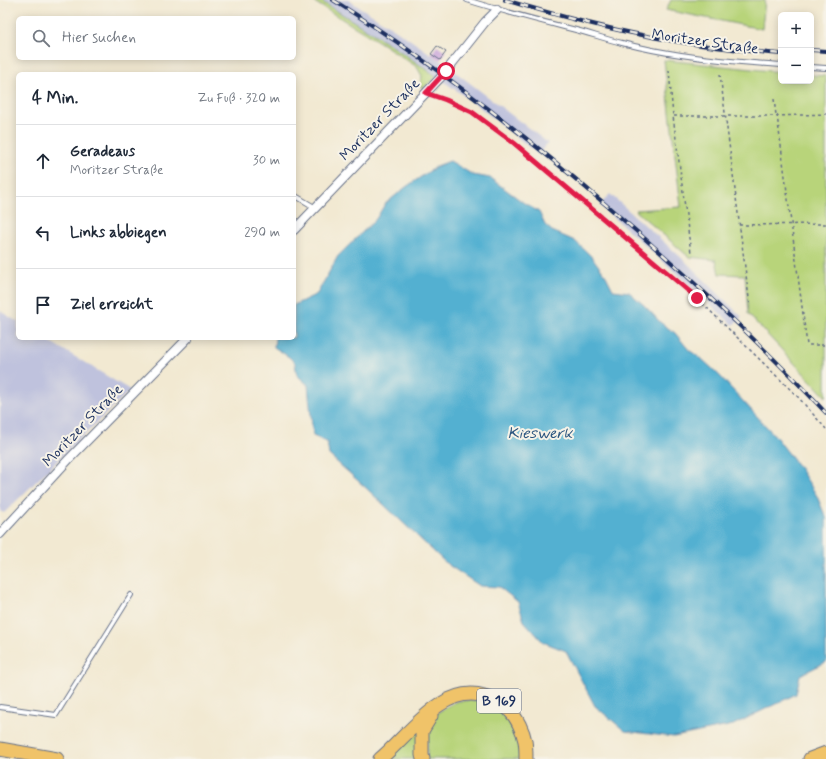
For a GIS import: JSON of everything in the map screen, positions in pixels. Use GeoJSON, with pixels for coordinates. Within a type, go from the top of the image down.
{"type":"FeatureCollection","features":[{"type":"Feature","properties":{"kind":"highway","name":"B 169"},"geometry":{"type":"LineString","coordinates":[[380,759],[427,713],[458,695],[477,693],[496,699],[510,710],[519,724],[525,741],[526,759]]}},
{"type":"Feature","properties":{"kind":"highway","name":"B 169"},"geometry":{"type":"LineString","coordinates":[[423,759],[422,731],[437,707]]}},
{"type":"Feature","properties":{"kind":"highway"},"geometry":{"type":"LineString","coordinates":[[0,749],[57,759]]}},
{"type":"Feature","properties":{"kind":"highway"},"geometry":{"type":"LineString","coordinates":[[810,759],[826,753]]}},
{"type":"Feature","properties":{"kind":"street","name":"Moritzer Straße"},"geometry":{"type":"LineString","coordinates":[[296,228],[443,75],[496,10]]}},
{"type":"Feature","properties":{"kind":"street","name":"Moritzer Straße"},"geometry":{"type":"LineString","coordinates":[[0,534],[70,459],[186,340]]}},
{"type":"Feature","properties":{"kind":"lane"},"geometry":{"type":"LineString","coordinates":[[467,0],[496,10]]}},
{"type":"Feature","properties":{"kind":"lane","name":"Moritzer Straße"},"geometry":{"type":"LineString","coordinates":[[496,10],[622,43],[655,50],[735,62],[778,65]]}},
{"type":"Feature","properties":{"kind":"lane"},"geometry":{"type":"LineString","coordinates":[[814,67],[826,68]]}},
{"type":"Feature","properties":{"kind":"lane"},"geometry":{"type":"LineString","coordinates":[[296,196],[316,208]]}},
{"type":"Feature","properties":{"kind":"lane"},"geometry":{"type":"LineString","coordinates":[[0,707],[56,715],[131,595]]}},
{"type":"Feature","properties":{"kind":"path"},"geometry":{"type":"LineString","coordinates":[[669,70],[673,116],[691,253]]}},
{"type":"Feature","properties":{"kind":"path"},"geometry":{"type":"LineString","coordinates":[[720,74],[750,306]]}},
{"type":"Feature","properties":{"kind":"path"},"geometry":{"type":"LineString","coordinates":[[426,93],[472,112],[514,143],[697,298],[798,397],[826,429]]}},
{"type":"Feature","properties":{"kind":"path"},"geometry":{"type":"LineString","coordinates":[[774,99],[807,345],[826,346]]}},
{"type":"Feature","properties":{"kind":"path"},"geometry":{"type":"LineString","coordinates":[[673,116],[776,116],[826,114]]}},
{"type":"Feature","properties":{"kind":"path"},"geometry":{"type":"LineString","coordinates":[[739,225],[826,224]]}},
{"type":"Feature","properties":{"kind":"shaded area"},"geometry":{"type":"Polygon","coordinates":[[[320,0],[348,0],[396,30],[445,64],[548,143],[538,154],[477,105],[436,76],[388,43],[320,0]]]}},
{"type":"Feature","properties":{"kind":"shaded area"},"geometry":{"type":"Polygon","coordinates":[[[610,194],[684,260],[742,317],[733,325],[600,205],[610,194]]]}},
{"type":"Feature","properties":{"kind":"shaded area"},"geometry":{"type":"Polygon","coordinates":[[[0,311],[16,321],[16,340],[47,340],[130,390],[4,513],[0,511],[0,311]]]}},
{"type":"Feature","properties":{"kind":"green space"},"geometry":{"type":"Polygon","coordinates":[[[311,0],[321,1],[388,43],[436,76],[423,89],[420,85],[422,76],[417,67],[311,0]]]}},
{"type":"Feature","properties":{"kind":"green space"},"geometry":{"type":"Polygon","coordinates":[[[671,0],[765,0],[762,29],[666,10],[671,0]]]}},
{"type":"Feature","properties":{"kind":"green space"},"geometry":{"type":"Polygon","coordinates":[[[664,60],[778,72],[778,84],[814,84],[814,75],[826,76],[826,397],[748,314],[745,275],[719,274],[716,260],[689,257],[635,210],[681,207],[664,60]]]}},
{"type":"Feature","properties":{"kind":"green space"},"geometry":{"type":"Polygon","coordinates":[[[481,700],[499,708],[510,720],[519,746],[521,759],[427,759],[428,724],[435,714],[457,701],[481,700]]]}},
{"type":"Feature","properties":{"kind":"green space"},"geometry":{"type":"Polygon","coordinates":[[[422,721],[419,759],[386,759],[422,721]]]}},
{"type":"Feature","properties":{"kind":"water","name":"Kieswerk"},"geometry":{"type":"Polygon","coordinates":[[[450,161],[473,175],[490,178],[539,212],[545,225],[552,231],[575,241],[592,257],[606,276],[613,290],[629,292],[661,323],[675,333],[689,350],[703,360],[719,375],[776,437],[799,467],[817,496],[826,518],[826,662],[800,675],[796,694],[733,725],[674,737],[625,731],[595,706],[566,651],[543,642],[524,621],[518,602],[499,587],[480,586],[447,564],[329,455],[327,442],[313,436],[308,385],[297,375],[295,363],[274,347],[275,340],[296,340],[296,304],[317,294],[338,256],[376,219],[385,204],[406,187],[437,166],[450,161]]]}},
{"type":"Feature","properties":{"kind":"building"},"geometry":{"type":"Polygon","coordinates":[[[437,46],[446,52],[440,60],[431,54],[437,46]]]}},
{"type":"Feature","properties":{"kind":"railway"},"geometry":{"type":"LineString","coordinates":[[333,0],[439,71],[573,176],[662,254],[718,306],[773,358],[826,413]]}},
{"type":"Feature","properties":{"kind":"railway"},"geometry":{"type":"LineString","coordinates":[[505,0],[611,29],[680,42],[778,54]]}},
{"type":"Feature","properties":{"kind":"railway"},"geometry":{"type":"LineString","coordinates":[[814,50],[826,51]]}},
{"type":"Feature","properties":{"kind":"route"},"geometry":{"type":"LineString","coordinates":[[446,71],[426,93],[472,112],[514,143],[697,298]]}}]}
